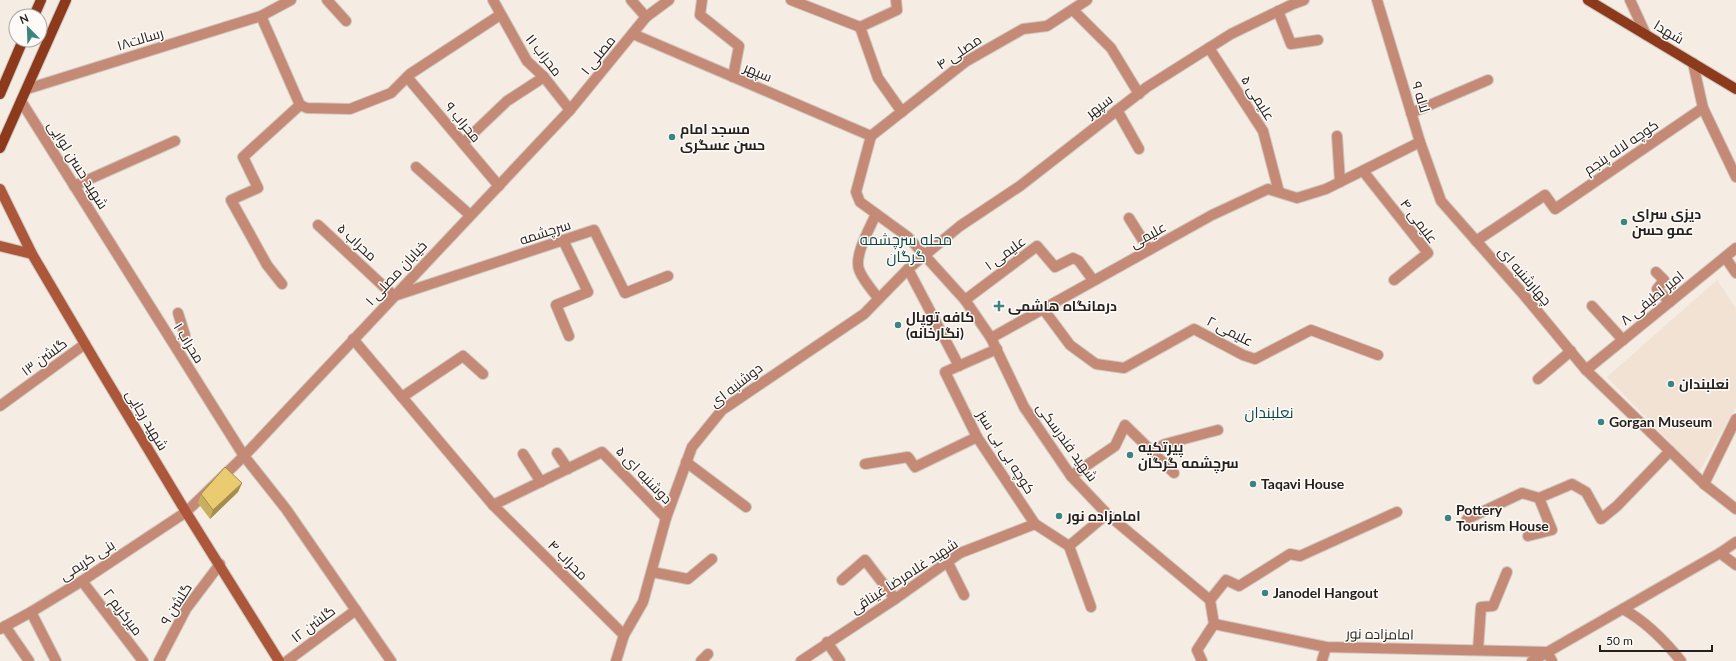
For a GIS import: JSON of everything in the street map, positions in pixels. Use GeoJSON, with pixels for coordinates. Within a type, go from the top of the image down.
{"type":"FeatureCollection","features":[{"type":"Feature","properties":{"kind":"main road"},"geometry":{"type":"LineString","coordinates":[[0,148],[66,0]]}},
{"type":"Feature","properties":{"kind":"main road","name":"شهدا"},"geometry":{"type":"LineString","coordinates":[[1588,0],[1736,89]]}},
{"type":"Feature","properties":{"kind":"main road"},"geometry":{"type":"LineString","coordinates":[[0,94],[3,79],[19,48]]}},
{"type":"Feature","properties":{"kind":"main road","name":"شهید رجایی"},"geometry":{"type":"LineString","coordinates":[[0,189],[32,254],[85,344],[186,512],[220,564],[279,661]]}},
{"type":"Feature","properties":{"kind":"main road"},"geometry":{"type":"LineString","coordinates":[[0,246],[32,254]]}},
{"type":"Feature","properties":{"kind":"street","name":"رسالت۱۸"},"geometry":{"type":"LineString","coordinates":[[27,89],[261,16],[291,0]]}},
{"type":"Feature","properties":{"kind":"street"},"geometry":{"type":"LineString","coordinates":[[327,0],[346,21]]}},
{"type":"Feature","properties":{"kind":"street","name":"۱۱ محراب"},"geometry":{"type":"LineString","coordinates":[[492,0],[527,61],[544,77],[570,110]]}},
{"type":"Feature","properties":{"kind":"street"},"geometry":{"type":"LineString","coordinates":[[631,0],[646,17]]}},
{"type":"Feature","properties":{"kind":"street","name":"۱ مصلی"},"geometry":{"type":"LineString","coordinates":[[570,110],[646,17],[669,0]]}},
{"type":"Feature","properties":{"kind":"street"},"geometry":{"type":"LineString","coordinates":[[702,0],[700,15],[739,46],[733,77]]}},
{"type":"Feature","properties":{"kind":"street"},"geometry":{"type":"LineString","coordinates":[[791,0],[860,27],[897,10],[896,0]]}},
{"type":"Feature","properties":{"kind":"street","name":"۴ مصلی"},"geometry":{"type":"LineString","coordinates":[[872,136],[965,62],[1023,29],[1047,26],[1087,0]]}},
{"type":"Feature","properties":{"kind":"street","name":"سپهر"},"geometry":{"type":"LineString","coordinates":[[924,255],[960,226],[1020,186],[1139,94],[1231,34],[1304,0]]}},
{"type":"Feature","properties":{"kind":"street","name":"۹ لاله"},"geometry":{"type":"LineString","coordinates":[[1377,0],[1420,142],[1441,201]]}},
{"type":"Feature","properties":{"kind":"street"},"geometry":{"type":"LineString","coordinates":[[1630,0],[1646,35]]}},
{"type":"Feature","properties":{"kind":"street"},"geometry":{"type":"LineString","coordinates":[[1073,10],[1111,48],[1139,94]]}},
{"type":"Feature","properties":{"kind":"street"},"geometry":{"type":"LineString","coordinates":[[1278,11],[1291,44],[1318,40]]}},
{"type":"Feature","properties":{"kind":"street"},"geometry":{"type":"LineString","coordinates":[[261,16],[300,105],[308,108],[350,109],[391,93],[407,77],[500,15]]}},
{"type":"Feature","properties":{"kind":"street"},"geometry":{"type":"LineString","coordinates":[[860,27],[878,78],[902,112]]}},
{"type":"Feature","properties":{"kind":"street","name":"سپهر"},"geometry":{"type":"LineString","coordinates":[[633,34],[872,136]]}},
{"type":"Feature","properties":{"kind":"street","name":"۵ علیمی"},"geometry":{"type":"LineString","coordinates":[[1209,48],[1263,131],[1279,192]]}},
{"type":"Feature","properties":{"kind":"street"},"geometry":{"type":"LineString","coordinates":[[1693,63],[1703,108],[1736,177]]}},
{"type":"Feature","properties":{"kind":"street","name":"۹ محراب"},"geometry":{"type":"LineString","coordinates":[[407,77],[499,186]]}},
{"type":"Feature","properties":{"kind":"street"},"geometry":{"type":"LineString","coordinates":[[463,143],[507,101],[544,77]]}},
{"type":"Feature","properties":{"kind":"street"},"geometry":{"type":"LineString","coordinates":[[1411,113],[1488,80]]}},
{"type":"Feature","properties":{"kind":"street","name":"شهید حسن لوایی"},"geometry":{"type":"LineString","coordinates":[[21,101],[111,244]]}},
{"type":"Feature","properties":{"kind":"street"},"geometry":{"type":"LineString","coordinates":[[282,284],[267,265],[231,200],[258,188],[243,157],[300,105]]}},
{"type":"Feature","properties":{"kind":"street","name":"کوچه لاله پنجم"},"geometry":{"type":"LineString","coordinates":[[1476,241],[1545,195],[1555,209],[1703,108]]}},
{"type":"Feature","properties":{"kind":"street","name":"خیابان مصلی ۱"},"geometry":{"type":"LineString","coordinates":[[244,456],[570,110]]}},
{"type":"Feature","properties":{"kind":"street"},"geometry":{"type":"LineString","coordinates":[[1117,110],[1138,149]]}},
{"type":"Feature","properties":{"kind":"street","name":"شهید فندرسکی"},"geometry":{"type":"LineString","coordinates":[[872,136],[856,192],[860,202],[908,237],[965,300],[991,338],[1024,407],[1071,476],[1107,514],[1210,600]]}},
{"type":"Feature","properties":{"kind":"street"},"geometry":{"type":"LineString","coordinates":[[1337,136],[1340,182],[1420,142]]}},
{"type":"Feature","properties":{"kind":"street"},"geometry":{"type":"LineString","coordinates":[[74,186],[175,141]]}},
{"type":"Feature","properties":{"kind":"street"},"geometry":{"type":"LineString","coordinates":[[416,167],[470,216]]}},
{"type":"Feature","properties":{"kind":"street","name":"۴ علیمی"},"geometry":{"type":"LineString","coordinates":[[1363,171],[1428,253],[1394,280]]}},
{"type":"Feature","properties":{"kind":"street","name":"علیمی"},"geometry":{"type":"LineString","coordinates":[[991,338],[1044,310],[1093,280],[1212,215],[1268,189],[1297,198],[1326,189],[1340,182]]}},
{"type":"Feature","properties":{"kind":"street","name":"چهارشنبه ای"},"geometry":{"type":"LineString","coordinates":[[1441,201],[1586,370],[1704,484],[1736,509]]}},
{"type":"Feature","properties":{"kind":"street"},"geometry":{"type":"LineString","coordinates":[[876,214],[860,252],[858,262],[859,272],[878,298]]}},
{"type":"Feature","properties":{"kind":"street"},"geometry":{"type":"LineString","coordinates":[[1129,218],[1149,250]]}},
{"type":"Feature","properties":{"kind":"street","name":"۵ محراب"},"geometry":{"type":"LineString","coordinates":[[318,225],[394,296]]}},
{"type":"Feature","properties":{"kind":"street","name":"سرچشمه"},"geometry":{"type":"LineString","coordinates":[[394,296],[594,230],[625,293],[668,276]]}},
{"type":"Feature","properties":{"kind":"street"},"geometry":{"type":"LineString","coordinates":[[563,240],[588,292],[556,306],[569,336]]}},
{"type":"Feature","properties":{"kind":"street","name":"۱ محراب"},"geometry":{"type":"LineString","coordinates":[[111,244],[244,456],[286,509],[391,661]]}},
{"type":"Feature","properties":{"kind":"street","name":"۱ علیمی"},"geometry":{"type":"LineString","coordinates":[[965,300],[1037,246],[1055,267],[1073,258],[1079,261],[1093,280]]}},
{"type":"Feature","properties":{"kind":"street","name":"۸ امیر لطیفی"},"geometry":{"type":"LineString","coordinates":[[1586,370],[1736,248]]}},
{"type":"Feature","properties":{"kind":"street","name":"دوشنبه ای"},"geometry":{"type":"LineString","coordinates":[[616,661],[624,635],[643,602],[666,518],[692,447],[722,410],[864,314],[878,298],[924,255]]}},
{"type":"Feature","properties":{"kind":"street"},"geometry":{"type":"LineString","coordinates":[[1725,257],[1736,272]]}},
{"type":"Feature","properties":{"kind":"street"},"geometry":{"type":"LineString","coordinates":[[908,269],[959,366],[997,349]]}},
{"type":"Feature","properties":{"kind":"street"},"geometry":{"type":"LineString","coordinates":[[1656,272],[1664,280],[1657,289],[1670,302]]}},
{"type":"Feature","properties":{"kind":"street"},"geometry":{"type":"LineString","coordinates":[[1592,306],[1623,340]]}},
{"type":"Feature","properties":{"kind":"street","name":"۲ علیمی"},"geometry":{"type":"LineString","coordinates":[[1044,310],[1070,345],[1096,364],[1124,368],[1194,328],[1243,355],[1255,359],[1311,330],[1378,355]]}},
{"type":"Feature","properties":{"kind":"street"},"geometry":{"type":"LineString","coordinates":[[178,313],[185,334]]}},
{"type":"Feature","properties":{"kind":"street","name":"۴ محراب"},"geometry":{"type":"LineString","coordinates":[[353,340],[493,505],[624,635]]}},
{"type":"Feature","properties":{"kind":"street","name":"۱۳ گلشن"},"geometry":{"type":"LineString","coordinates":[[0,406],[85,344]]}},
{"type":"Feature","properties":{"kind":"street"},"geometry":{"type":"LineString","coordinates":[[1538,379],[1571,352]]}},
{"type":"Feature","properties":{"kind":"street"},"geometry":{"type":"LineString","coordinates":[[402,397],[463,356],[483,374]]}},
{"type":"Feature","properties":{"kind":"street","name":"کوچه بی بی سبز"},"geometry":{"type":"LineString","coordinates":[[959,366],[945,372],[976,437],[1035,524]]}},
{"type":"Feature","properties":{"kind":"street"},"geometry":{"type":"LineString","coordinates":[[1704,484],[1736,419]]}},
{"type":"Feature","properties":{"kind":"street"},"geometry":{"type":"LineString","coordinates":[[1071,476],[1115,446],[1125,425],[1174,473]]}},
{"type":"Feature","properties":{"kind":"street"},"geometry":{"type":"LineString","coordinates":[[1153,451],[1165,444],[1218,430]]}},
{"type":"Feature","properties":{"kind":"street"},"geometry":{"type":"LineString","coordinates":[[865,464],[908,456],[914,467],[976,437]]}},
{"type":"Feature","properties":{"kind":"street"},"geometry":{"type":"LineString","coordinates":[[1467,519],[1522,493],[1539,498],[1572,484],[1586,492],[1601,519],[1617,506],[1670,451]]}},
{"type":"Feature","properties":{"kind":"street","name":"۵ دوشنبه ای"},"geometry":{"type":"LineString","coordinates":[[568,469],[602,452],[666,518]]}},
{"type":"Feature","properties":{"kind":"street"},"geometry":{"type":"LineString","coordinates":[[493,505],[568,469],[557,453]]}},
{"type":"Feature","properties":{"kind":"street"},"geometry":{"type":"LineString","coordinates":[[523,454],[541,482]]}},
{"type":"Feature","properties":{"kind":"street","name":"بنی کریمی"},"geometry":{"type":"LineString","coordinates":[[2,627],[31,612],[82,581],[186,512],[244,456]]}},
{"type":"Feature","properties":{"kind":"street"},"geometry":{"type":"LineString","coordinates":[[686,462],[746,507]]}},
{"type":"Feature","properties":{"kind":"street"},"geometry":{"type":"LineString","coordinates":[[1528,536],[1552,530],[1539,498]]}},
{"type":"Feature","properties":{"kind":"street"},"geometry":{"type":"LineString","coordinates":[[1202,661],[1197,650],[1214,624],[1210,600],[1226,580],[1239,586],[1290,554],[1300,556],[1397,512]]}},
{"type":"Feature","properties":{"kind":"street"},"geometry":{"type":"LineString","coordinates":[[1069,546],[1107,514]]}},
{"type":"Feature","properties":{"kind":"street"},"geometry":{"type":"LineString","coordinates":[[1035,524],[1069,546],[1091,608]]}},
{"type":"Feature","properties":{"kind":"street","name":"شهید غلامرضا غیناقی"},"geometry":{"type":"LineString","coordinates":[[801,661],[827,642],[895,599],[960,553],[1035,524]]}},
{"type":"Feature","properties":{"kind":"street"},"geometry":{"type":"LineString","coordinates":[[1532,661],[1720,553],[1736,542]]}},
{"type":"Feature","properties":{"kind":"street"},"geometry":{"type":"LineString","coordinates":[[1720,553],[1736,565]]}},
{"type":"Feature","properties":{"kind":"street"},"geometry":{"type":"LineString","coordinates":[[652,572],[688,579],[712,559]]}},
{"type":"Feature","properties":{"kind":"street"},"geometry":{"type":"LineString","coordinates":[[842,580],[865,560],[895,599]]}},
{"type":"Feature","properties":{"kind":"street"},"geometry":{"type":"LineString","coordinates":[[947,561],[964,595]]}},
{"type":"Feature","properties":{"kind":"street","name":"۹ گلشن"},"geometry":{"type":"LineString","coordinates":[[159,661],[186,609],[220,564]]}},
{"type":"Feature","properties":{"kind":"street"},"geometry":{"type":"LineString","coordinates":[[1478,650],[1481,607],[1493,606],[1507,572]]}},
{"type":"Feature","properties":{"kind":"street","name":"۲ میرکریم"},"geometry":{"type":"LineString","coordinates":[[82,581],[142,661]]}},
{"type":"Feature","properties":{"kind":"street"},"geometry":{"type":"LineString","coordinates":[[1623,609],[1635,616],[1664,641],[1680,661]]}},
{"type":"Feature","properties":{"kind":"street","name":"۱۲ گلشن"},"geometry":{"type":"LineString","coordinates":[[287,661],[356,610]]}},
{"type":"Feature","properties":{"kind":"street"},"geometry":{"type":"LineString","coordinates":[[31,612],[56,661]]}},
{"type":"Feature","properties":{"kind":"street","name":"امامزاده نور"},"geometry":{"type":"LineString","coordinates":[[1214,624],[1326,647],[1547,652]]}},
{"type":"Feature","properties":{"kind":"street"},"geometry":{"type":"LineString","coordinates":[[2,627],[29,661]]}},
{"type":"Feature","properties":{"kind":"street"},"geometry":{"type":"LineString","coordinates":[[827,642],[840,661]]}},
{"type":"Feature","properties":{"kind":"street"},"geometry":{"type":"LineString","coordinates":[[1322,661],[1326,647]]}},
{"type":"Feature","properties":{"kind":"street"},"geometry":{"type":"LineString","coordinates":[[1547,652],[1552,661]]}},
{"type":"Feature","properties":{"kind":"shaded area","name":"نعلبندان"},"geometry":{"type":"Polygon","coordinates":[[[1717,280],[1736,309],[1736,407],[1699,472],[1607,377],[1717,280]]]}},
{"type":"Feature","properties":{"kind":"building"},"geometry":{"type":"Polygon","coordinates":[[[225,467],[242,483],[213,510],[201,494],[225,467]]]}},
{"type":"Feature","properties":{"kind":"place","name":"مسجد امام حسن عسگری"},"geometry":{"type":"Point","coordinates":[672,137]}},
{"type":"Feature","properties":{"kind":"place","name":"دیزی سرای عمو حسن"},"geometry":{"type":"Point","coordinates":[1624,222]}},
{"type":"Feature","properties":{"kind":"place","name":"درمانگاه هاشمی"},"geometry":{"type":"Point","coordinates":[999,306]}},
{"type":"Feature","properties":{"kind":"place","name":"کافه توپال (نگارخانه)"},"geometry":{"type":"Point","coordinates":[898,325]}},
{"type":"Feature","properties":{"kind":"place","name":"نعلبندان"},"geometry":{"type":"Point","coordinates":[1671,384]}},
{"type":"Feature","properties":{"kind":"place","name":"Gorgan Museum"},"geometry":{"type":"Point","coordinates":[1601,422]}},
{"type":"Feature","properties":{"kind":"place","name":"پیرتکیه سرچشمه گرگان"},"geometry":{"type":"Point","coordinates":[1130,455]}},
{"type":"Feature","properties":{"kind":"place","name":"Taqavi House"},"geometry":{"type":"Point","coordinates":[1253,484]}},
{"type":"Feature","properties":{"kind":"place","name":"امامزاده نور"},"geometry":{"type":"Point","coordinates":[1059,516]}},
{"type":"Feature","properties":{"kind":"place","name":"Pottery Tourism House"},"geometry":{"type":"Point","coordinates":[1448,518]}},
{"type":"Feature","properties":{"kind":"place","name":"Janodel Hangout"},"geometry":{"type":"Point","coordinates":[1265,593]}},
{"type":"Feature","properties":{"kind":"district","name":"محله سرچشمه گرگان"},"geometry":{"type":"Point","coordinates":[906,248]}},
{"type":"Feature","properties":{"kind":"district","name":"نعلبندان"},"geometry":{"type":"Point","coordinates":[1269,413]}}]}
